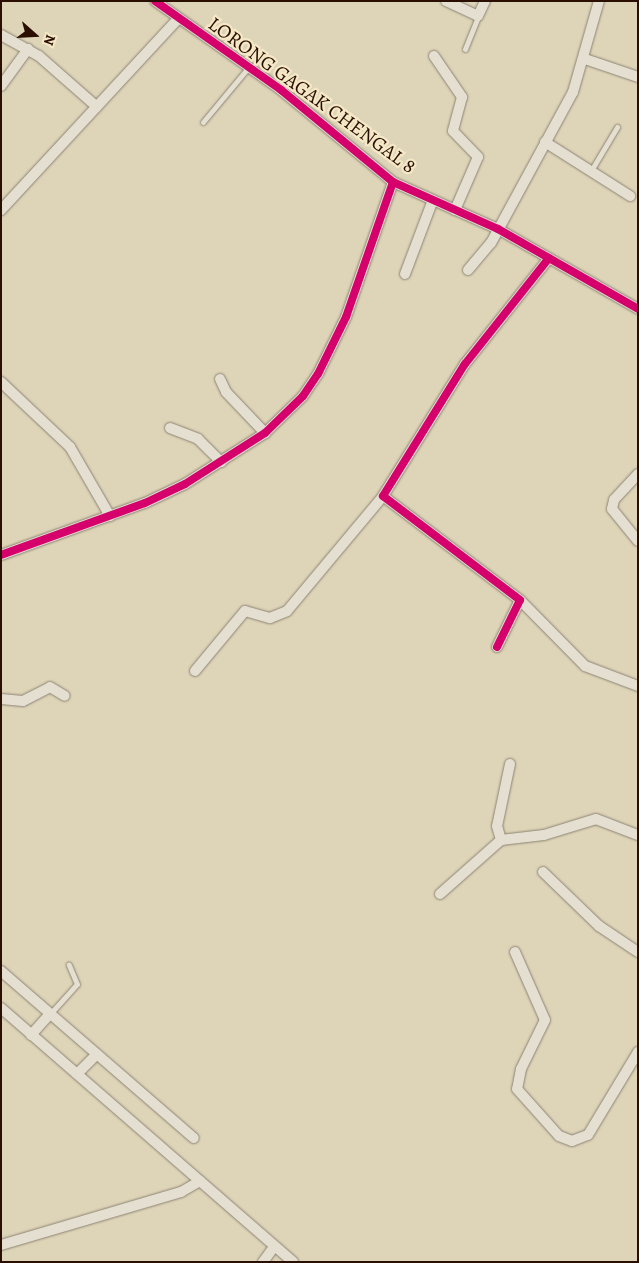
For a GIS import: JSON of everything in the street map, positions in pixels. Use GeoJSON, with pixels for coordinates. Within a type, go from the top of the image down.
{"type":"FeatureCollection","features":[{"type":"Feature","properties":{"kind":"street","name":"LORONG GAGAK CHENGAL 8"},"geometry":{"type":"LineString","coordinates":[[155,1],[178,20],[248,68],[393,182],[498,229],[638,309]]}},
{"type":"Feature","properties":{"kind":"street"},"geometry":{"type":"LineString","coordinates":[[446,1],[478,16],[486,1]]}},
{"type":"Feature","properties":{"kind":"street"},"geometry":{"type":"LineString","coordinates":[[468,270],[498,229],[585,59],[599,1]]}},
{"type":"Feature","properties":{"kind":"street"},"geometry":{"type":"LineString","coordinates":[[1,210],[178,20]]}},
{"type":"Feature","properties":{"kind":"street"},"geometry":{"type":"LineString","coordinates":[[1,35],[28,49],[97,107]]}},
{"type":"Feature","properties":{"kind":"street"},"geometry":{"type":"LineString","coordinates":[[1,86],[28,49]]}},
{"type":"Feature","properties":{"kind":"street"},"geometry":{"type":"LineString","coordinates":[[434,56],[462,97],[453,131],[478,157],[455,210]]}},
{"type":"Feature","properties":{"kind":"street"},"geometry":{"type":"LineString","coordinates":[[585,59],[638,77]]}},
{"type":"Feature","properties":{"kind":"street"},"geometry":{"type":"LineString","coordinates":[[544,142],[592,169],[630,196]]}},
{"type":"Feature","properties":{"kind":"street"},"geometry":{"type":"LineString","coordinates":[[1,555],[110,516],[186,484],[265,433],[303,396],[318,374],[346,317],[393,182]]}},
{"type":"Feature","properties":{"kind":"street"},"geometry":{"type":"LineString","coordinates":[[405,274],[433,200]]}},
{"type":"Feature","properties":{"kind":"street"},"geometry":{"type":"LineString","coordinates":[[195,671],[245,611],[270,618],[287,611],[383,496],[465,364],[549,258]]}},
{"type":"Feature","properties":{"kind":"street"},"geometry":{"type":"LineString","coordinates":[[220,379],[226,392],[265,433]]}},
{"type":"Feature","properties":{"kind":"street"},"geometry":{"type":"LineString","coordinates":[[1,382],[70,447],[110,516]]}},
{"type":"Feature","properties":{"kind":"street"},"geometry":{"type":"LineString","coordinates":[[170,428],[198,439],[221,462]]}},
{"type":"Feature","properties":{"kind":"street"},"geometry":{"type":"LineString","coordinates":[[638,474],[614,500],[612,509],[638,541]]}},
{"type":"Feature","properties":{"kind":"street"},"geometry":{"type":"LineString","coordinates":[[383,496],[520,600],[584,666],[638,686]]}},
{"type":"Feature","properties":{"kind":"street"},"geometry":{"type":"LineString","coordinates":[[497,647],[520,600]]}},
{"type":"Feature","properties":{"kind":"street"},"geometry":{"type":"LineString","coordinates":[[1,699],[23,702],[50,687],[65,696]]}},
{"type":"Feature","properties":{"kind":"street"},"geometry":{"type":"LineString","coordinates":[[501,840],[497,826],[510,764]]}},
{"type":"Feature","properties":{"kind":"street"},"geometry":{"type":"LineString","coordinates":[[440,894],[501,840],[544,835],[596,819],[638,835]]}},
{"type":"Feature","properties":{"kind":"street"},"geometry":{"type":"LineString","coordinates":[[543,872],[599,926],[638,952]]}},
{"type":"Feature","properties":{"kind":"street"},"geometry":{"type":"LineString","coordinates":[[515,952],[545,1020],[521,1069],[518,1089],[559,1136],[572,1142],[588,1135],[638,1052]]}},
{"type":"Feature","properties":{"kind":"street"},"geometry":{"type":"LineString","coordinates":[[1,971],[194,1138]]}},
{"type":"Feature","properties":{"kind":"street"},"geometry":{"type":"LineString","coordinates":[[1,1008],[274,1248],[293,1262]]}},
{"type":"Feature","properties":{"kind":"street"},"geometry":{"type":"LineString","coordinates":[[32,1035],[50,1014]]}},
{"type":"Feature","properties":{"kind":"street"},"geometry":{"type":"LineString","coordinates":[[77,1074],[96,1054]]}},
{"type":"Feature","properties":{"kind":"street"},"geometry":{"type":"LineString","coordinates":[[1,1245],[181,1192],[200,1181]]}},
{"type":"Feature","properties":{"kind":"street"},"geometry":{"type":"LineString","coordinates":[[263,1262],[274,1248]]}},
{"type":"Feature","properties":{"kind":"lane"},"geometry":{"type":"LineString","coordinates":[[465,49],[478,16]]}},
{"type":"Feature","properties":{"kind":"lane"},"geometry":{"type":"LineString","coordinates":[[203,122],[248,68]]}},
{"type":"Feature","properties":{"kind":"lane"},"geometry":{"type":"LineString","coordinates":[[592,169],[617,127]]}},
{"type":"Feature","properties":{"kind":"lane"},"geometry":{"type":"LineString","coordinates":[[50,1014],[77,984],[69,965]]}},
{"type":"Feature","properties":{"kind":"cycle path"},"geometry":{"type":"LineString","coordinates":[[155,1],[281,90],[393,182],[498,229],[638,309]]}},
{"type":"Feature","properties":{"kind":"cycle path"},"geometry":{"type":"LineString","coordinates":[[1,555],[145,503],[185,484],[265,433],[303,396],[318,374],[346,317],[393,182]]}},
{"type":"Feature","properties":{"kind":"cycle path"},"geometry":{"type":"LineString","coordinates":[[497,647],[520,600],[383,496],[465,364],[549,258]]}}]}
